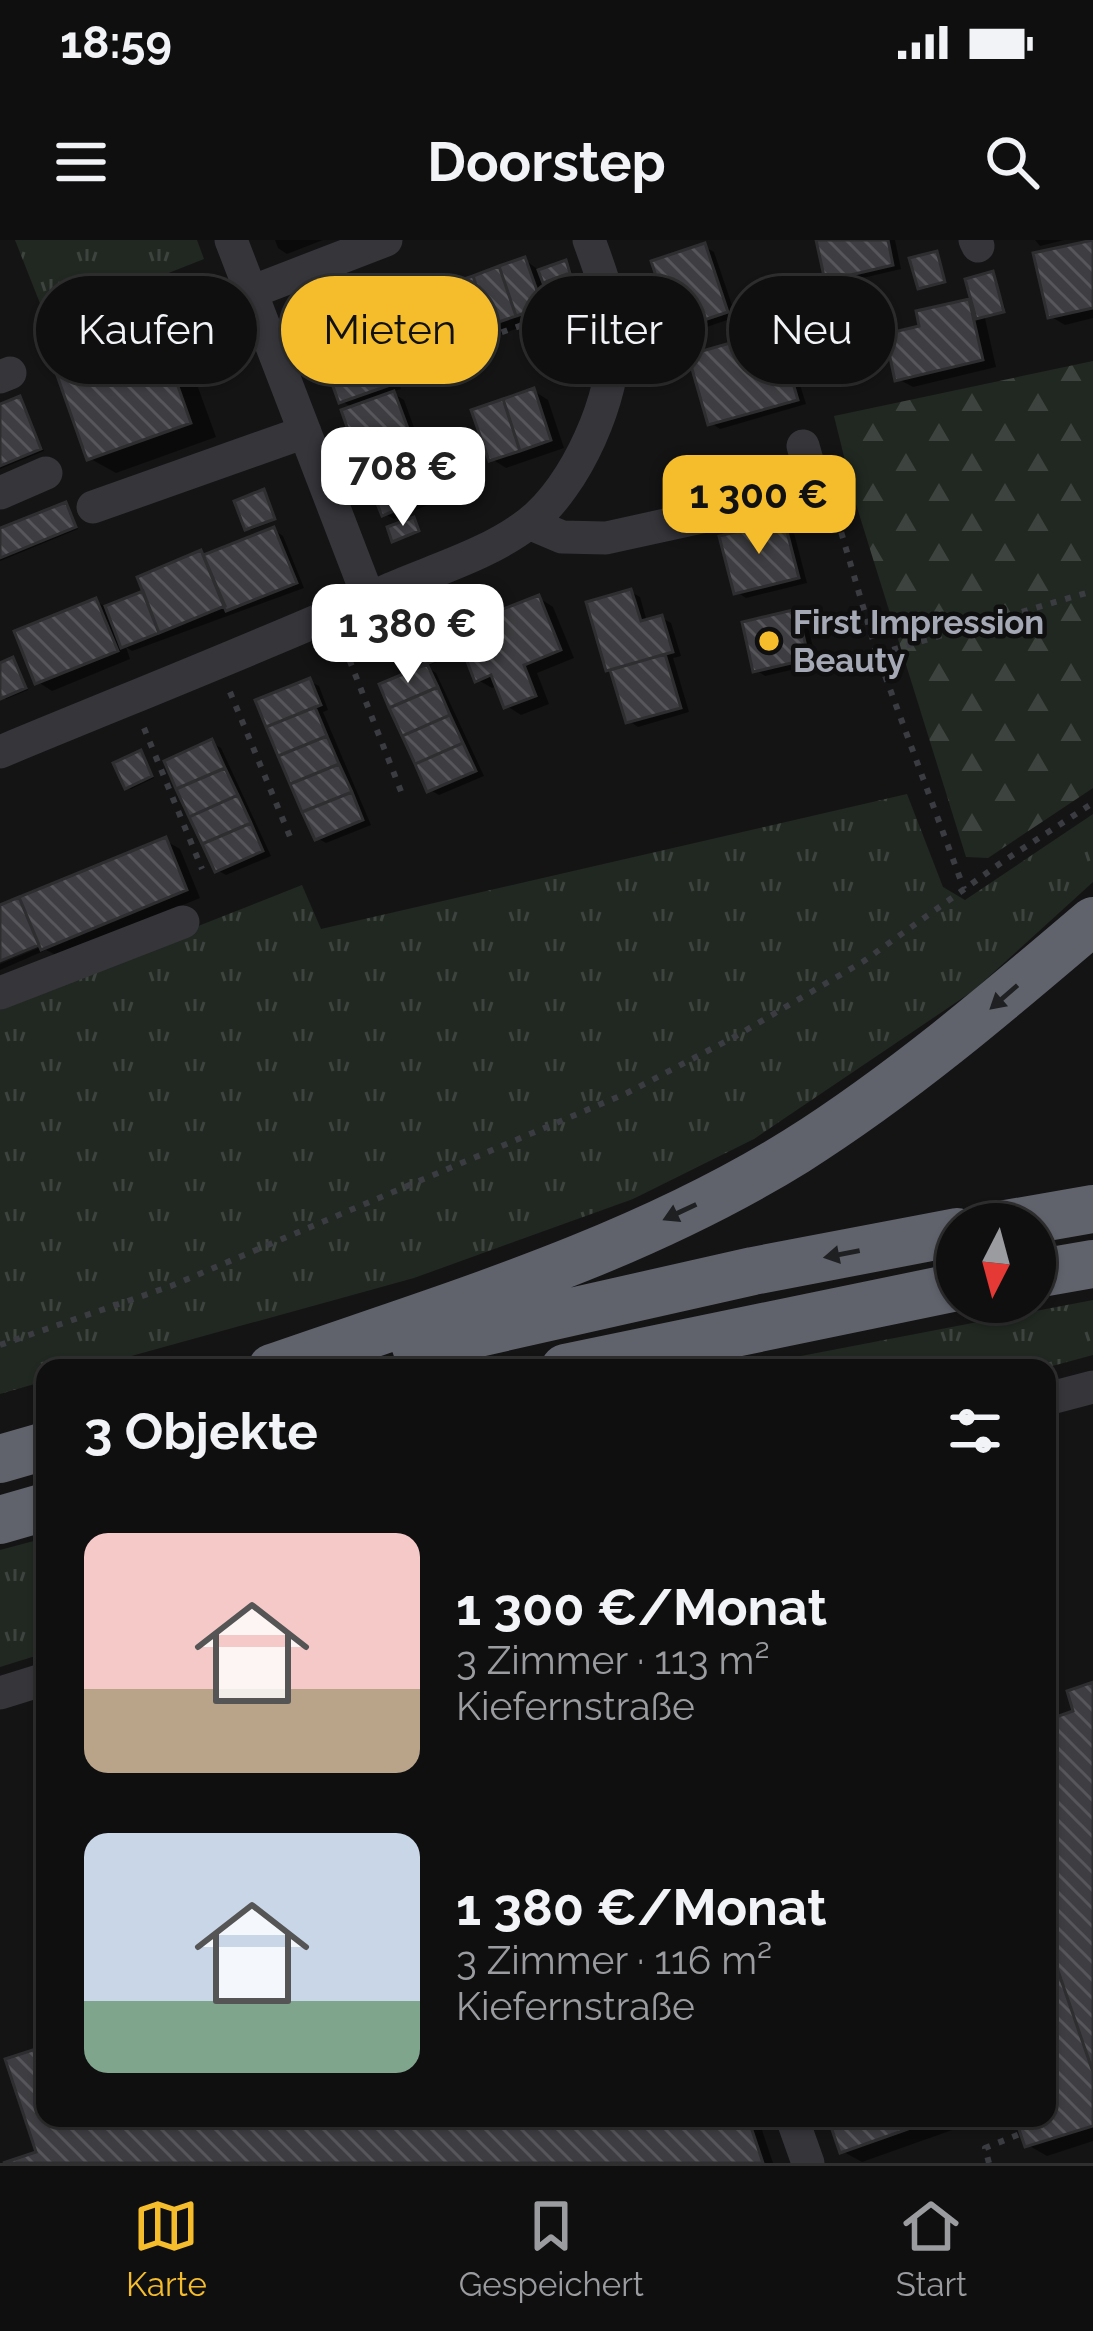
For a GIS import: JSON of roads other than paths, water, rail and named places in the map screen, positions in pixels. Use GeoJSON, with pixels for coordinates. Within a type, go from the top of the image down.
{"type":"FeatureCollection","features":[{"type":"Feature","properties":{"kind":"highway"},"geometry":{"type":"LineString","coordinates":[[297,1359],[597,1251],[794,1151],[988,1011],[1093,921]]}},
{"type":"Feature","properties":{"kind":"highway"},"geometry":{"type":"LineString","coordinates":[[1056,1215],[1093,1209]]}},
{"type":"Feature","properties":{"kind":"highway"},"geometry":{"type":"LineString","coordinates":[[370,1359],[592,1306],[936,1236]]}},
{"type":"Feature","properties":{"kind":"highway"},"geometry":{"type":"LineString","coordinates":[[1056,1270],[1093,1264]]}},
{"type":"Feature","properties":{"kind":"highway"},"geometry":{"type":"LineString","coordinates":[[609,1359],[936,1291]]}},
{"type":"Feature","properties":{"kind":"highway"},"geometry":{"type":"LineString","coordinates":[[0,1460],[36,1449]]}},
{"type":"Feature","properties":{"kind":"highway"},"geometry":{"type":"LineString","coordinates":[[0,1520],[36,1510]]}},
{"type":"Feature","properties":{"kind":"street"},"geometry":{"type":"LineString","coordinates":[[231,240],[245,276]]}},
{"type":"Feature","properties":{"kind":"street"},"geometry":{"type":"LineString","coordinates":[[257,290],[386,240]]}},
{"type":"Feature","properties":{"kind":"street"},"geometry":{"type":"LineString","coordinates":[[0,752],[332,616],[529,523],[576,464],[601,412],[615,338],[608,296],[589,240]]}},
{"type":"Feature","properties":{"kind":"street"},"geometry":{"type":"LineString","coordinates":[[257,308],[368,599]]}},
{"type":"Feature","properties":{"kind":"street"},"geometry":{"type":"LineString","coordinates":[[93,507],[304,432]]}},
{"type":"Feature","properties":{"kind":"street"},"geometry":{"type":"LineString","coordinates":[[529,523],[562,537],[606,538],[816,492],[803,446]]}},
{"type":"Feature","properties":{"kind":"street"},"geometry":{"type":"LineString","coordinates":[[0,493],[46,473]]}},
{"type":"Feature","properties":{"kind":"street"},"geometry":{"type":"LineString","coordinates":[[0,993],[183,922]]}},
{"type":"Feature","properties":{"kind":"street"},"geometry":{"type":"LineString","coordinates":[[1056,1397],[1093,1387]]}},
{"type":"Feature","properties":{"kind":"street"},"geometry":{"type":"LineString","coordinates":[[0,1693],[36,1682]]}},
{"type":"Feature","properties":{"kind":"street"},"geometry":{"type":"LineString","coordinates":[[795,2127],[808,2163]]}},
{"type":"Feature","properties":{"kind":"place","name":"First Impression Beauty"},"geometry":{"type":"Point","coordinates":[769,641]}}]}
